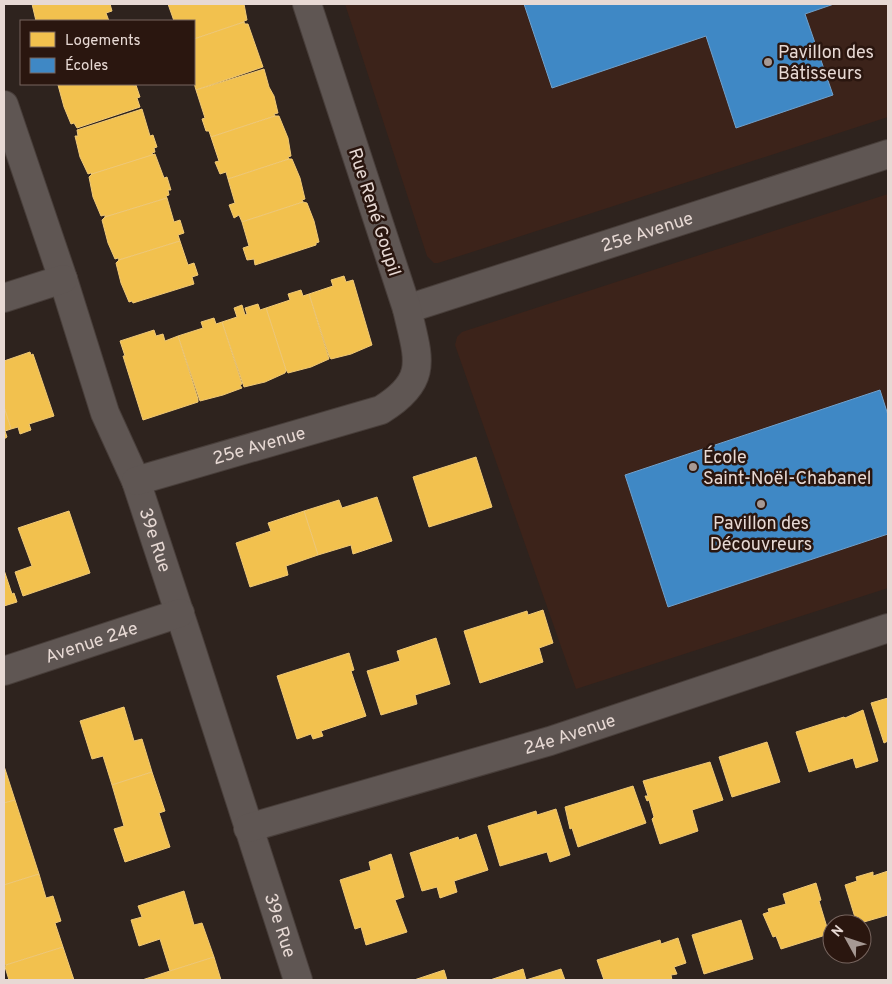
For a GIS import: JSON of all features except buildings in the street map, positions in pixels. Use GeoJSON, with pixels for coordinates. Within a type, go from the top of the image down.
{"type":"FeatureCollection","features":[{"type":"Feature","properties":{"kind":"street","name":"Rue René Goupil"},"geometry":{"type":"LineString","coordinates":[[307,4],[407,309],[418,358],[416,376],[396,400],[381,410]]}},
{"type":"Feature","properties":{"kind":"street","name":"39e Rue"},"geometry":{"type":"LineString","coordinates":[[4,105],[63,279],[105,413],[136,481],[298,980]]}},
{"type":"Feature","properties":{"kind":"street","name":"25e Avenue"},"geometry":{"type":"LineString","coordinates":[[407,309],[888,154]]}},
{"type":"Feature","properties":{"kind":"street"},"geometry":{"type":"LineString","coordinates":[[4,298],[63,279]]}},
{"type":"Feature","properties":{"kind":"street","name":"25e Avenue"},"geometry":{"type":"LineString","coordinates":[[136,481],[381,410]]}},
{"type":"Feature","properties":{"kind":"street","name":"Avenue 24e"},"geometry":{"type":"LineString","coordinates":[[4,671],[180,613]]}},
{"type":"Feature","properties":{"kind":"street","name":"24e Avenue"},"geometry":{"type":"LineString","coordinates":[[248,828],[550,741],[888,628]]}},
{"type":"Feature","properties":{"kind":"shaded area"},"geometry":{"type":"Polygon","coordinates":[[[345,4],[888,4],[888,117],[434,263],[427,256],[345,4]]]}},
{"type":"Feature","properties":{"kind":"shaded area","name":"École Saint-Noël-Chabanel"},"geometry":{"type":"Polygon","coordinates":[[[888,194],[888,588],[576,689],[455,345],[457,337],[462,332],[468,330],[888,194]]]}},
{"type":"Feature","properties":{"kind":"place","name":"Pavillon des Bâtisseurs"},"geometry":{"type":"Point","coordinates":[768,62]}},
{"type":"Feature","properties":{"kind":"place","name":"École Saint-Noël-Chabanel"},"geometry":{"type":"Point","coordinates":[693,467]}},
{"type":"Feature","properties":{"kind":"place","name":"Pavillon des Découvreurs"},"geometry":{"type":"Point","coordinates":[761,504]}}]}
